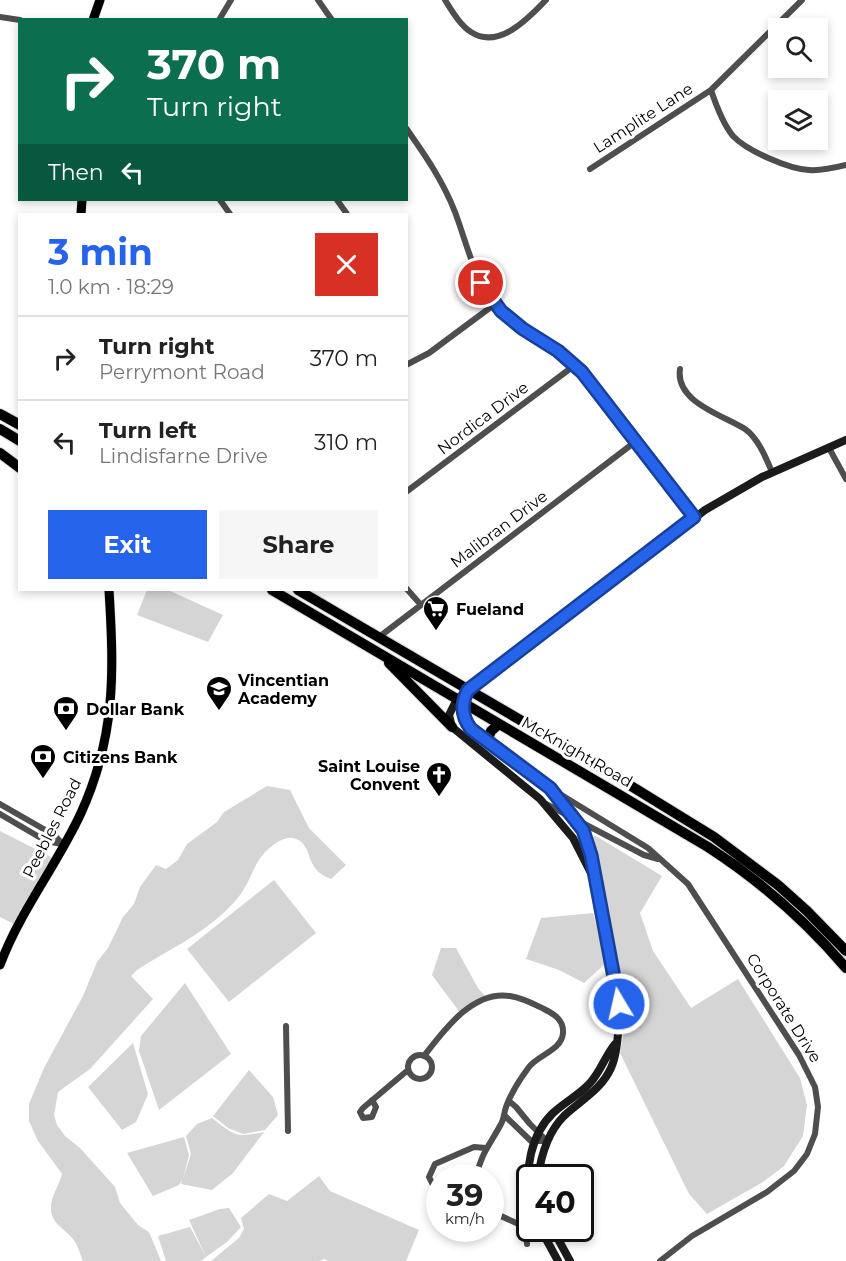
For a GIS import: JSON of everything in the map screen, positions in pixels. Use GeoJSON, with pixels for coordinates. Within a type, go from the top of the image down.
{"type":"FeatureCollection","features":[{"type":"Feature","properties":{"kind":"highway"},"geometry":{"type":"LineString","coordinates":[[0,414],[18,424]]}},
{"type":"Feature","properties":{"kind":"highway"},"geometry":{"type":"LineString","coordinates":[[0,429],[18,440]]}},
{"type":"Feature","properties":{"kind":"highway"},"geometry":{"type":"LineString","coordinates":[[0,453],[18,466]]}},
{"type":"Feature","properties":{"kind":"highway","name":"McKnight Road"},"geometry":{"type":"LineString","coordinates":[[274,591],[691,835],[724,857],[785,906],[846,968]]}},
{"type":"Feature","properties":{"kind":"highway","name":"McKnight Road"},"geometry":{"type":"LineString","coordinates":[[300,591],[592,762],[730,848],[792,897],[846,951]]}},
{"type":"Feature","properties":{"kind":"highway"},"geometry":{"type":"LineString","coordinates":[[375,650],[452,727]]}},
{"type":"Feature","properties":{"kind":"highway"},"geometry":{"type":"LineString","coordinates":[[487,741],[491,731],[499,724]]}},
{"type":"Feature","properties":{"kind":"main road"},"geometry":{"type":"LineString","coordinates":[[94,18],[100,0]]}},
{"type":"Feature","properties":{"kind":"main road","name":"Peebles Road"},"geometry":{"type":"LineString","coordinates":[[0,965],[11,938],[87,799],[107,736],[113,665],[109,591]]}},
{"type":"Feature","properties":{"kind":"street"},"geometry":{"type":"LineString","coordinates":[[220,18],[231,0]]}},
{"type":"Feature","properties":{"kind":"street"},"geometry":{"type":"LineString","coordinates":[[318,0],[331,18]]}},
{"type":"Feature","properties":{"kind":"street"},"geometry":{"type":"LineString","coordinates":[[445,0],[468,30],[486,37],[497,37],[507,33],[546,0]]}},
{"type":"Feature","properties":{"kind":"street","name":"Lamplite Lane"},"geometry":{"type":"LineString","coordinates":[[590,169],[711,90],[802,0]]}},
{"type":"Feature","properties":{"kind":"street"},"geometry":{"type":"LineString","coordinates":[[0,17],[18,20]]}},
{"type":"Feature","properties":{"kind":"street"},"geometry":{"type":"LineString","coordinates":[[711,90],[729,130],[740,142],[749,147],[783,164],[801,169],[820,170],[846,165]]}},
{"type":"Feature","properties":{"kind":"street"},"geometry":{"type":"LineString","coordinates":[[408,131],[441,181],[455,213],[472,266],[495,304],[523,329],[551,346],[575,365],[694,517]]}},
{"type":"Feature","properties":{"kind":"street"},"geometry":{"type":"LineString","coordinates":[[408,364],[429,353],[495,304]]}},
{"type":"Feature","properties":{"kind":"street","name":"Nordica Drive"},"geometry":{"type":"LineString","coordinates":[[408,490],[575,365]]}},
{"type":"Feature","properties":{"kind":"street"},"geometry":{"type":"LineString","coordinates":[[680,369],[680,383],[684,389],[703,407],[747,431],[762,452],[772,472]]}},
{"type":"Feature","properties":{"kind":"street"},"geometry":{"type":"LineString","coordinates":[[594,879],[573,838],[540,799],[452,727],[449,715],[468,690],[694,517],[772,472],[846,440]]}},
{"type":"Feature","properties":{"kind":"street","name":"Malibran Drive"},"geometry":{"type":"LineString","coordinates":[[379,637],[635,442]]}},
{"type":"Feature","properties":{"kind":"street"},"geometry":{"type":"LineString","coordinates":[[829,448],[846,479]]}},
{"type":"Feature","properties":{"kind":"street"},"geometry":{"type":"LineString","coordinates":[[408,590],[421,605]]}},
{"type":"Feature","properties":{"kind":"street"},"geometry":{"type":"LineString","coordinates":[[459,700],[468,725],[550,788],[577,820],[587,840],[619,1004],[616,1053],[605,1078],[594,1092],[558,1123],[548,1141],[542,1164]]}},
{"type":"Feature","properties":{"kind":"street","name":"Corporate Drive"},"geometry":{"type":"LineString","coordinates":[[550,788],[648,848],[682,877],[699,898],[799,1055],[815,1087],[818,1107],[812,1142],[804,1159],[794,1172],[767,1192],[705,1228],[660,1261]]}},
{"type":"Feature","properties":{"kind":"street","name":"Corporate Drive"},"geometry":{"type":"LineString","coordinates":[[540,799],[644,855],[662,861]]}},
{"type":"Feature","properties":{"kind":"street"},"geometry":{"type":"LineString","coordinates":[[0,804],[54,835],[63,844]]}},
{"type":"Feature","properties":{"kind":"street"},"geometry":{"type":"LineString","coordinates":[[0,814],[49,843],[63,844]]}},
{"type":"Feature","properties":{"kind":"street"},"geometry":{"type":"LineString","coordinates":[[424,1056],[432,1064],[429,1075],[418,1079],[408,1070],[412,1057],[424,1056],[457,1018],[471,1007],[491,998],[511,996],[558,1017],[562,1026],[561,1040],[530,1065],[509,1101],[501,1124],[486,1148],[481,1164]]}},
{"type":"Feature","properties":{"kind":"street"},"geometry":{"type":"LineString","coordinates":[[286,1026],[288,1131]]}},
{"type":"Feature","properties":{"kind":"street"},"geometry":{"type":"LineString","coordinates":[[530,1164],[535,1142],[551,1115],[594,1078],[615,1044]]}},
{"type":"Feature","properties":{"kind":"street"},"geometry":{"type":"LineString","coordinates":[[372,1100],[408,1070]]}},
{"type":"Feature","properties":{"kind":"street"},"geometry":{"type":"LineString","coordinates":[[509,1101],[548,1141]]}},
{"type":"Feature","properties":{"kind":"street"},"geometry":{"type":"LineString","coordinates":[[504,1114],[522,1134],[535,1142],[548,1141]]}},
{"type":"Feature","properties":{"kind":"street"},"geometry":{"type":"LineString","coordinates":[[435,1164],[471,1148],[486,1148]]}},
{"type":"Feature","properties":{"kind":"street"},"geometry":{"type":"LineString","coordinates":[[504,1217],[523,1226],[527,1244]]}},
{"type":"Feature","properties":{"kind":"street"},"geometry":{"type":"LineString","coordinates":[[548,1242],[558,1261]]}},
{"type":"Feature","properties":{"kind":"street"},"geometry":{"type":"LineString","coordinates":[[560,1242],[570,1261]]}},
{"type":"Feature","properties":{"kind":"shaded area"},"geometry":{"type":"Polygon","coordinates":[[[147,591],[170,591],[223,615],[208,642],[137,615],[147,591]]]}},
{"type":"Feature","properties":{"kind":"shaded area"},"geometry":{"type":"Polygon","coordinates":[[[267,786],[290,790],[309,828],[346,865],[331,879],[316,869],[300,841],[291,838],[278,842],[263,854],[245,888],[218,918],[131,976],[153,999],[90,1069],[58,1092],[54,1115],[57,1125],[65,1136],[80,1148],[115,1187],[120,1203],[138,1225],[149,1232],[161,1261],[83,1261],[75,1241],[56,1223],[52,1215],[52,1201],[62,1174],[38,1141],[29,1121],[29,1104],[44,1068],[83,996],[97,962],[108,948],[123,917],[134,904],[140,887],[156,865],[166,869],[178,860],[187,844],[217,822],[224,812],[267,786]]]}},
{"type":"Feature","properties":{"kind":"shaded area"},"geometry":{"type":"Polygon","coordinates":[[[0,831],[55,859],[18,926],[0,917],[0,831]]]}},
{"type":"Feature","properties":{"kind":"shaded area"},"geometry":{"type":"Polygon","coordinates":[[[596,836],[662,876],[640,913],[653,951],[691,1008],[738,979],[800,1078],[807,1105],[803,1136],[784,1166],[763,1182],[707,1214],[689,1194],[620,1053],[626,1019],[624,989],[592,837],[596,836]]]}},
{"type":"Feature","properties":{"kind":"shaded area"},"geometry":{"type":"Polygon","coordinates":[[[274,880],[316,933],[229,1002],[187,949],[274,880]]]}},
{"type":"Feature","properties":{"kind":"shaded area"},"geometry":{"type":"Polygon","coordinates":[[[593,913],[606,963],[584,983],[559,970],[526,959],[541,918],[593,913]]]}},
{"type":"Feature","properties":{"kind":"shaded area"},"geometry":{"type":"Polygon","coordinates":[[[441,948],[456,948],[478,988],[488,999],[461,1014],[432,975],[441,948]]]}},
{"type":"Feature","properties":{"kind":"shaded area"},"geometry":{"type":"Polygon","coordinates":[[[185,983],[231,1054],[159,1110],[139,1051],[141,1036],[185,983]]]}},
{"type":"Feature","properties":{"kind":"shaded area"},"geometry":{"type":"Polygon","coordinates":[[[133,1043],[148,1094],[136,1122],[122,1130],[88,1087],[133,1043]]]}},
{"type":"Feature","properties":{"kind":"shaded area"},"geometry":{"type":"Polygon","coordinates":[[[249,1070],[273,1097],[278,1115],[265,1130],[243,1134],[228,1128],[213,1116],[249,1070]]]}},
{"type":"Feature","properties":{"kind":"shaded area"},"geometry":{"type":"Polygon","coordinates":[[[212,1118],[236,1134],[264,1132],[233,1173],[212,1190],[181,1184],[182,1180],[179,1185],[153,1196],[127,1153],[184,1137],[189,1155],[183,1179],[191,1154],[186,1136],[197,1124],[212,1118]]]}},
{"type":"Feature","properties":{"kind":"shaded area"},"geometry":{"type":"Polygon","coordinates":[[[319,1176],[330,1191],[419,1230],[406,1261],[328,1261],[325,1259],[319,1261],[211,1261],[239,1238],[244,1229],[241,1218],[269,1194],[287,1201],[319,1176]]]}},
{"type":"Feature","properties":{"kind":"shaded area"},"geometry":{"type":"Polygon","coordinates":[[[229,1208],[241,1227],[227,1242],[206,1257],[189,1220],[229,1208]]]}},
{"type":"Feature","properties":{"kind":"shaded area"},"geometry":{"type":"Polygon","coordinates":[[[190,1227],[206,1257],[201,1261],[166,1261],[158,1236],[190,1227]]]}},
{"type":"Feature","properties":{"kind":"place","name":"Fueland"},"geometry":{"type":"Point","coordinates":[436,632]}},
{"type":"Feature","properties":{"kind":"place","name":"Vincentian Academy"},"geometry":{"type":"Point","coordinates":[219,712]}},
{"type":"Feature","properties":{"kind":"place","name":"Dollar Bank"},"geometry":{"type":"Point","coordinates":[66,732]}},
{"type":"Feature","properties":{"kind":"place","name":"Citizens Bank"},"geometry":{"type":"Point","coordinates":[43,780]}},
{"type":"Feature","properties":{"kind":"place","name":"Saint Louise Convent"},"geometry":{"type":"Point","coordinates":[439,798]}},
{"type":"Feature","properties":{"kind":"route"},"geometry":{"type":"LineString","coordinates":[[481,283],[501,311],[523,329],[558,351],[582,372],[694,517],[468,690],[462,702],[466,721],[471,729],[550,788],[583,830],[591,855],[619,1004]]}}]}
